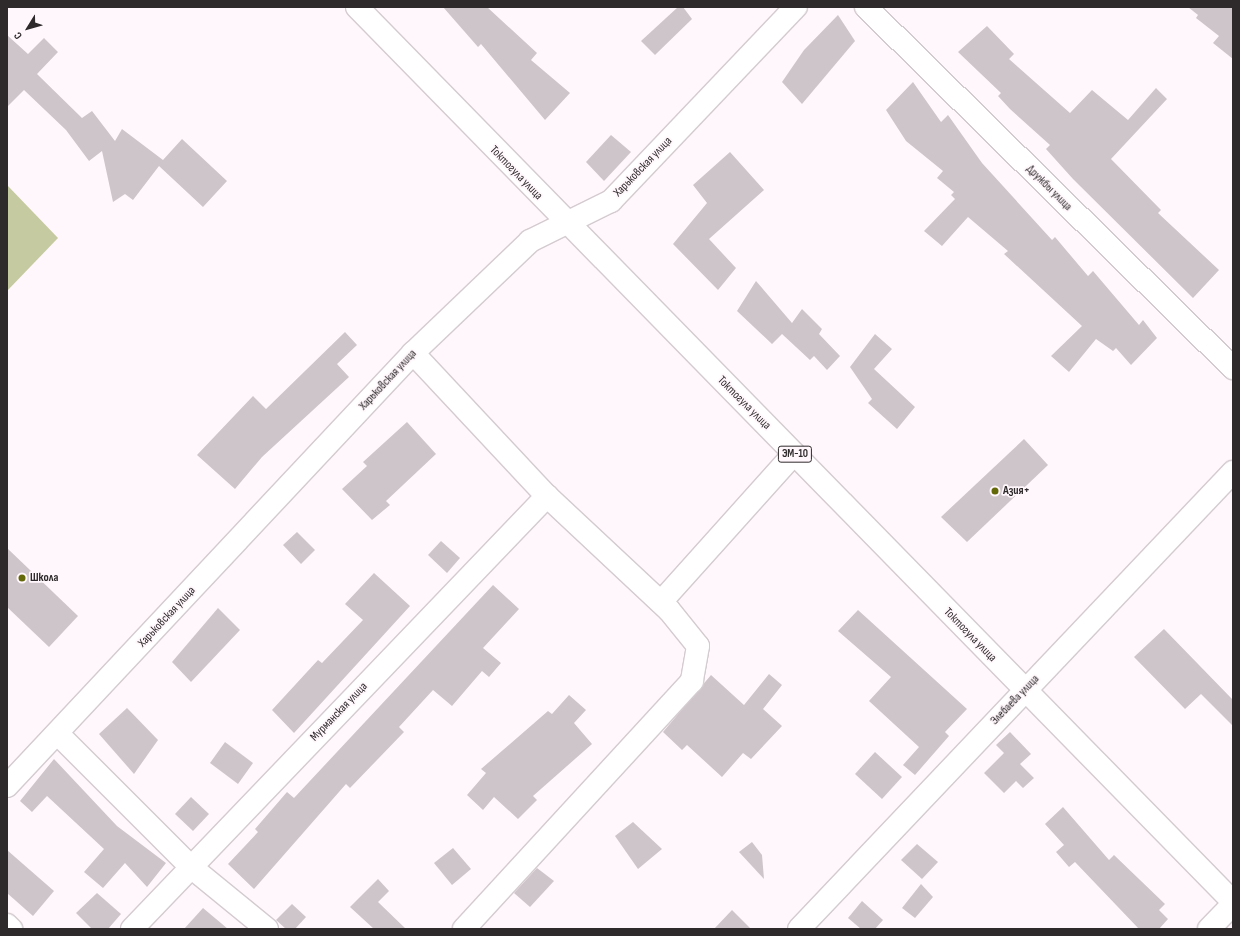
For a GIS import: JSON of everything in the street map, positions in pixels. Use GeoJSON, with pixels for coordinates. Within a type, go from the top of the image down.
{"type":"FeatureCollection","features":[{"type":"Feature","properties":{"kind":"main road","name":"Токтогула улица"},"geometry":{"type":"LineString","coordinates":[[356,7],[564,222],[794,454],[1024,691],[1233,903]]}},
{"type":"Feature","properties":{"kind":"main road","name":"Харьковская улица"},"geometry":{"type":"LineString","coordinates":[[7,786],[58,734],[413,353],[530,240],[564,222],[611,201],[795,7]]}},
{"type":"Feature","properties":{"kind":"main road","name":"Дружбы улица"},"geometry":{"type":"LineString","coordinates":[[866,7],[1233,368]]}},
{"type":"Feature","properties":{"kind":"main road"},"geometry":{"type":"LineString","coordinates":[[413,353],[547,496],[661,602],[698,646],[692,681],[464,929]]}},
{"type":"Feature","properties":{"kind":"main road"},"geometry":{"type":"LineString","coordinates":[[661,602],[794,454]]}},
{"type":"Feature","properties":{"kind":"main road","name":"Элебаева улица"},"geometry":{"type":"LineString","coordinates":[[799,929],[1233,472]]}},
{"type":"Feature","properties":{"kind":"main road","name":"Мурманская улица"},"geometry":{"type":"LineString","coordinates":[[132,929],[547,496]]}},
{"type":"Feature","properties":{"kind":"main road"},"geometry":{"type":"LineString","coordinates":[[58,734],[191,867],[267,929]]}},
{"type":"Feature","properties":{"kind":"main road"},"geometry":{"type":"LineString","coordinates":[[1209,929],[1233,903]]}},
{"type":"Feature","properties":{"kind":"main road"},"geometry":{"type":"LineString","coordinates":[[7,925],[11,929]]}},
{"type":"Feature","properties":{"kind":"green space"},"geometry":{"type":"Polygon","coordinates":[[[7,185],[58,238],[7,291],[7,185]]]}},
{"type":"Feature","properties":{"kind":"building"},"geometry":{"type":"Polygon","coordinates":[[[443,7],[487,7],[537,53],[531,60],[570,93],[545,120],[481,44],[478,47],[443,7]]]}},
{"type":"Feature","properties":{"kind":"building"},"geometry":{"type":"Polygon","coordinates":[[[678,7],[683,7],[692,19],[655,55],[641,41],[678,7]]]}},
{"type":"Feature","properties":{"kind":"building"},"geometry":{"type":"Polygon","coordinates":[[[1188,7],[1233,7],[1233,59],[1213,43],[1219,36],[1196,18],[1198,15],[1188,7]]]}},
{"type":"Feature","properties":{"kind":"building"},"geometry":{"type":"Polygon","coordinates":[[[838,15],[855,41],[802,104],[782,82],[804,50],[838,15]]]}},
{"type":"Feature","properties":{"kind":"building"},"geometry":{"type":"Polygon","coordinates":[[[987,26],[1014,54],[1009,59],[1070,113],[1092,90],[1128,120],[1156,88],[1167,99],[1111,159],[1161,210],[1158,213],[1219,270],[1193,298],[1073,179],[1046,149],[1050,145],[1010,109],[998,96],[1001,93],[958,52],[987,26]]]}},
{"type":"Feature","properties":{"kind":"building"},"geometry":{"type":"Polygon","coordinates":[[[7,35],[28,54],[44,38],[58,52],[37,74],[82,118],[92,111],[115,141],[122,129],[163,160],[182,139],[227,181],[203,207],[159,166],[133,200],[125,194],[113,202],[102,151],[89,161],[66,130],[24,90],[7,107],[7,35]]]}},
{"type":"Feature","properties":{"kind":"building"},"geometry":{"type":"Polygon","coordinates":[[[913,82],[941,122],[948,115],[982,163],[1052,240],[1055,237],[1088,276],[1093,271],[1139,325],[1143,320],[1157,338],[1131,365],[1116,348],[1113,351],[1096,339],[1069,372],[1051,356],[1082,326],[1004,254],[1008,251],[968,217],[942,246],[924,231],[955,199],[951,195],[954,192],[937,178],[943,171],[906,141],[886,110],[913,82]]]}},
{"type":"Feature","properties":{"kind":"building"},"geometry":{"type":"Polygon","coordinates":[[[611,135],[631,152],[604,181],[586,162],[611,135]]]}},
{"type":"Feature","properties":{"kind":"building"},"geometry":{"type":"Polygon","coordinates":[[[730,152],[764,190],[709,239],[736,268],[718,290],[673,244],[707,203],[693,185],[730,152]]]}},
{"type":"Feature","properties":{"kind":"building"},"geometry":{"type":"Polygon","coordinates":[[[756,281],[792,323],[802,309],[822,329],[819,334],[840,356],[827,370],[814,356],[810,360],[782,334],[772,344],[737,311],[756,281]]]}},
{"type":"Feature","properties":{"kind":"building"},"geometry":{"type":"Polygon","coordinates":[[[345,332],[357,345],[337,364],[349,377],[262,457],[235,489],[197,455],[253,396],[266,409],[345,332]]]}},
{"type":"Feature","properties":{"kind":"building"},"geometry":{"type":"Polygon","coordinates":[[[875,334],[892,349],[874,369],[915,407],[897,429],[868,403],[872,399],[850,367],[875,334]]]}},
{"type":"Feature","properties":{"kind":"building"},"geometry":{"type":"Polygon","coordinates":[[[407,422],[436,454],[386,501],[390,505],[372,520],[342,489],[367,466],[363,462],[407,422]]]}},
{"type":"Feature","properties":{"kind":"building","name":"Aзия+"},"geometry":{"type":"Polygon","coordinates":[[[1024,439],[1048,465],[967,542],[941,517],[1024,439]]]}},
{"type":"Feature","properties":{"kind":"building"},"geometry":{"type":"Polygon","coordinates":[[[297,532],[315,550],[301,564],[283,545],[297,532]]]}},
{"type":"Feature","properties":{"kind":"building"},"geometry":{"type":"Polygon","coordinates":[[[441,541],[460,558],[447,573],[428,555],[441,541]]]}},
{"type":"Feature","properties":{"kind":"building","name":"Школа"},"geometry":{"type":"Polygon","coordinates":[[[7,548],[78,616],[49,647],[7,607],[7,548]]]}},
{"type":"Feature","properties":{"kind":"building"},"geometry":{"type":"Polygon","coordinates":[[[374,573],[410,606],[294,733],[272,710],[318,660],[322,663],[363,620],[345,604],[374,573]]]}},
{"type":"Feature","properties":{"kind":"building"},"geometry":{"type":"Polygon","coordinates":[[[493,585],[519,609],[483,648],[501,663],[489,677],[482,671],[452,706],[433,690],[399,727],[404,732],[350,788],[346,784],[254,889],[228,864],[258,832],[255,829],[287,792],[294,798],[493,585]]]}},
{"type":"Feature","properties":{"kind":"building"},"geometry":{"type":"Polygon","coordinates":[[[218,608],[240,630],[191,682],[172,662],[218,608]]]}},
{"type":"Feature","properties":{"kind":"building"},"geometry":{"type":"Polygon","coordinates":[[[858,610],[967,709],[945,732],[949,736],[915,775],[903,765],[919,747],[869,701],[891,677],[838,631],[858,610]]]}},
{"type":"Feature","properties":{"kind":"building"},"geometry":{"type":"Polygon","coordinates":[[[1164,629],[1233,700],[1233,726],[1201,694],[1185,709],[1134,657],[1164,629]]]}},
{"type":"Feature","properties":{"kind":"building"},"geometry":{"type":"Polygon","coordinates":[[[769,674],[782,685],[763,709],[782,726],[751,759],[743,753],[722,777],[687,745],[682,750],[663,732],[711,675],[744,705],[769,674]]]}},
{"type":"Feature","properties":{"kind":"building"},"geometry":{"type":"Polygon","coordinates":[[[569,695],[586,710],[574,723],[592,744],[533,796],[537,800],[518,819],[494,797],[483,810],[467,795],[486,773],[481,769],[548,711],[552,714],[569,695]]]}},
{"type":"Feature","properties":{"kind":"building"},"geometry":{"type":"Polygon","coordinates":[[[127,708],[158,740],[134,774],[99,734],[127,708]]]}},
{"type":"Feature","properties":{"kind":"building"},"geometry":{"type":"Polygon","coordinates":[[[1010,732],[1031,754],[1020,764],[1034,778],[1023,788],[1016,781],[1004,793],[984,773],[1004,753],[996,745],[1010,732]]]}},
{"type":"Feature","properties":{"kind":"building"},"geometry":{"type":"Polygon","coordinates":[[[225,742],[253,763],[238,784],[210,763],[225,742]]]}},
{"type":"Feature","properties":{"kind":"building"},"geometry":{"type":"Polygon","coordinates":[[[875,752],[902,777],[882,799],[855,774],[875,752]]]}},
{"type":"Feature","properties":{"kind":"building"},"geometry":{"type":"Polygon","coordinates":[[[54,759],[117,826],[166,863],[147,887],[125,863],[103,888],[84,872],[104,849],[47,796],[32,812],[20,801],[54,759]]]}},
{"type":"Feature","properties":{"kind":"building"},"geometry":{"type":"Polygon","coordinates":[[[191,797],[209,814],[193,831],[175,814],[191,797]]]}},
{"type":"Feature","properties":{"kind":"building"},"geometry":{"type":"Polygon","coordinates":[[[1063,807],[1109,860],[1114,855],[1165,904],[1159,910],[1168,919],[1159,929],[1139,929],[1075,862],[1069,867],[1056,852],[1064,845],[1045,824],[1063,807]]]}},
{"type":"Feature","properties":{"kind":"building"},"geometry":{"type":"Polygon","coordinates":[[[633,822],[662,849],[638,869],[615,836],[633,822]]]}},
{"type":"Feature","properties":{"kind":"building"},"geometry":{"type":"Polygon","coordinates":[[[752,842],[762,855],[764,879],[739,852],[752,842]]]}},
{"type":"Feature","properties":{"kind":"building"},"geometry":{"type":"Polygon","coordinates":[[[917,844],[938,862],[922,879],[901,860],[917,844]]]}},
{"type":"Feature","properties":{"kind":"building"},"geometry":{"type":"Polygon","coordinates":[[[453,848],[471,869],[452,885],[434,863],[453,848]]]}},
{"type":"Feature","properties":{"kind":"building"},"geometry":{"type":"Polygon","coordinates":[[[7,850],[54,891],[33,916],[7,893],[7,850]]]}},
{"type":"Feature","properties":{"kind":"building"},"geometry":{"type":"Polygon","coordinates":[[[537,868],[554,881],[530,907],[514,893],[537,868]]]}},
{"type":"Feature","properties":{"kind":"building"},"geometry":{"type":"Polygon","coordinates":[[[378,879],[389,891],[378,902],[406,929],[374,929],[350,907],[378,879]]]}},
{"type":"Feature","properties":{"kind":"building"},"geometry":{"type":"Polygon","coordinates":[[[921,884],[933,897],[915,918],[902,908],[921,884]]]}},
{"type":"Feature","properties":{"kind":"building"},"geometry":{"type":"Polygon","coordinates":[[[97,893],[121,914],[108,929],[92,929],[76,913],[97,893]]]}},
{"type":"Feature","properties":{"kind":"building"},"geometry":{"type":"Polygon","coordinates":[[[862,901],[883,920],[875,929],[861,929],[848,918],[862,901]]]}},
{"type":"Feature","properties":{"kind":"building"},"geometry":{"type":"Polygon","coordinates":[[[292,904],[306,917],[295,929],[286,929],[276,920],[292,904]]]}},
{"type":"Feature","properties":{"kind":"building"},"geometry":{"type":"Polygon","coordinates":[[[203,908],[228,929],[184,929],[203,908]]]}},
{"type":"Feature","properties":{"kind":"building"},"geometry":{"type":"Polygon","coordinates":[[[732,910],[751,929],[714,929],[732,910]]]}},
{"type":"Feature","properties":{"kind":"place","name":"Aзия+"},"geometry":{"type":"Point","coordinates":[995,491]}},
{"type":"Feature","properties":{"kind":"place","name":"Школа"},"geometry":{"type":"Point","coordinates":[22,578]}}]}
